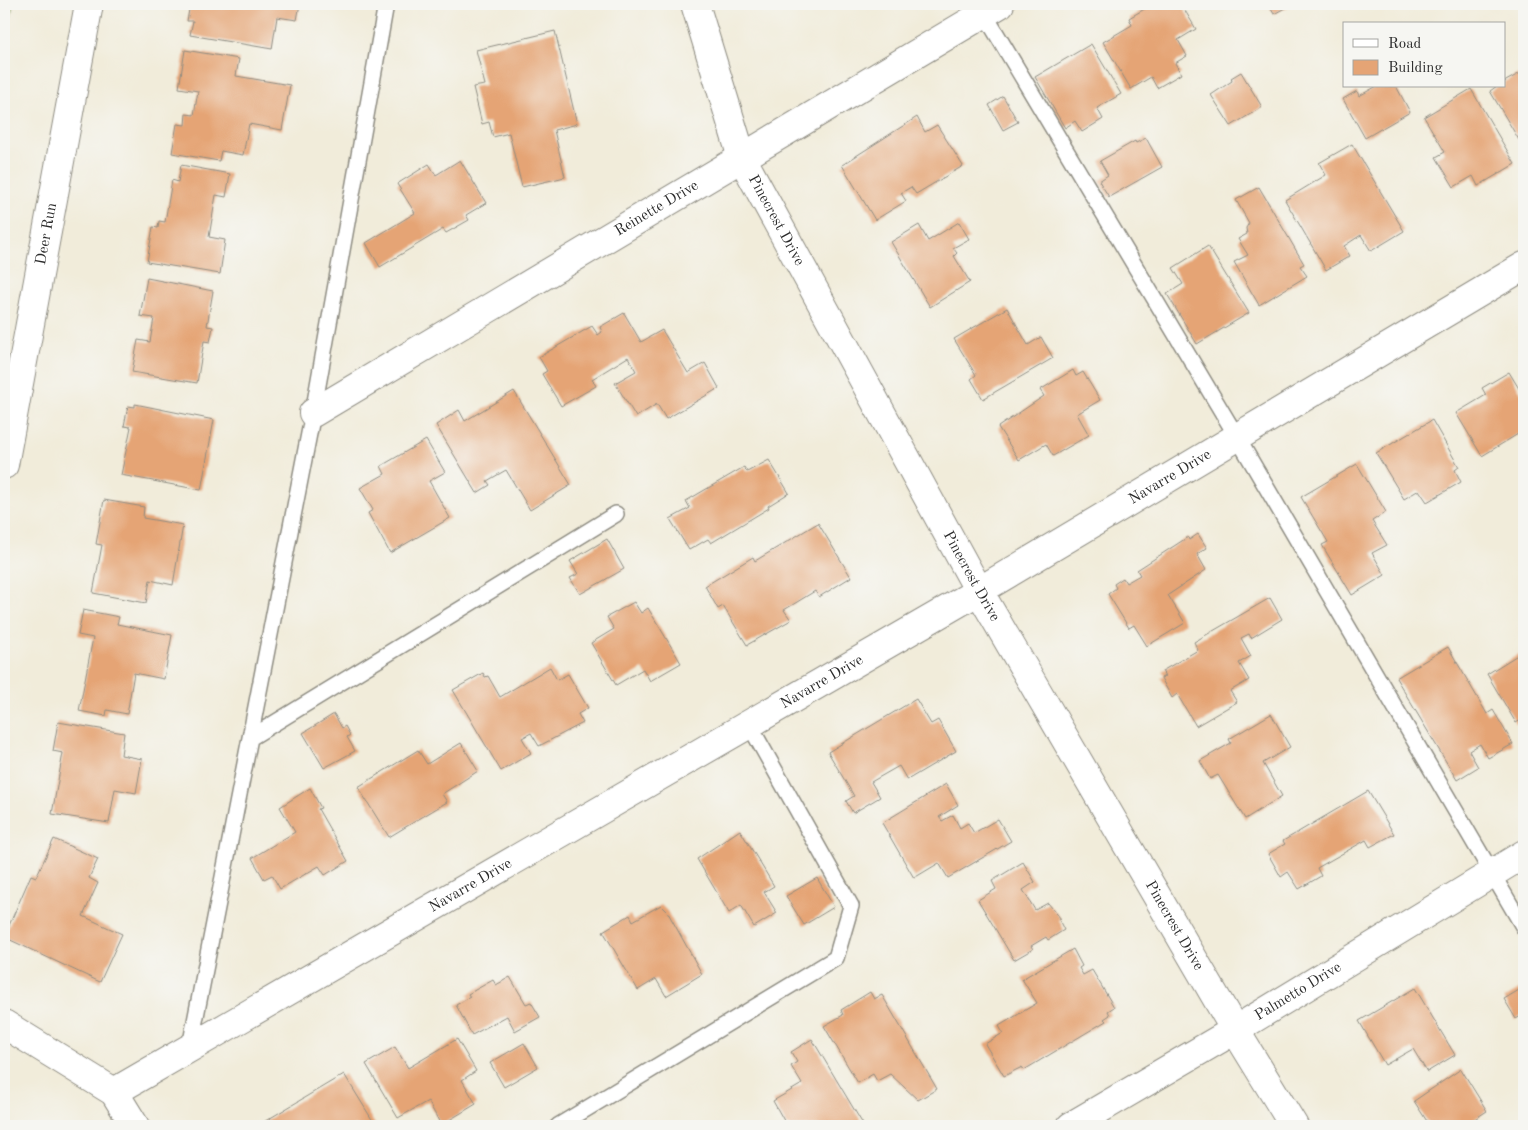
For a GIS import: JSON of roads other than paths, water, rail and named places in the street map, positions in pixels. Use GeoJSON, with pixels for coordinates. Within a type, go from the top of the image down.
{"type":"FeatureCollection","features":[{"type":"Feature","properties":{"kind":"street","name":"Deer Run"},"geometry":{"type":"LineString","coordinates":[[4,465],[89,4]]}},
{"type":"Feature","properties":{"kind":"street","name":"Pinecrest Drive"},"geometry":{"type":"LineString","coordinates":[[694,4],[742,158],[979,591],[1235,1030],[1294,1126]]}},
{"type":"Feature","properties":{"kind":"street","name":"Reinette Drive"},"geometry":{"type":"LineString","coordinates":[[313,413],[992,9]]}},
{"type":"Feature","properties":{"kind":"street","name":"Navarre Drive"},"geometry":{"type":"LineString","coordinates":[[114,1092],[979,591],[1524,266]]}},
{"type":"Feature","properties":{"kind":"street","name":"Palmetto Drive"},"geometry":{"type":"LineString","coordinates":[[1070,1126],[1235,1030],[1524,854]]}},
{"type":"Feature","properties":{"kind":"street"},"geometry":{"type":"LineString","coordinates":[[4,1024],[114,1092],[135,1126]]}},
{"type":"Feature","properties":{"kind":"lane"},"geometry":{"type":"LineString","coordinates":[[190,1047],[313,413],[386,4]]}},
{"type":"Feature","properties":{"kind":"lane"},"geometry":{"type":"LineString","coordinates":[[992,9],[1237,437],[1524,928]]}},
{"type":"Feature","properties":{"kind":"lane"},"geometry":{"type":"LineString","coordinates":[[250,738],[616,514]]}},
{"type":"Feature","properties":{"kind":"lane"},"geometry":{"type":"LineString","coordinates":[[558,1126],[836,958],[851,906],[749,724]]}}]}
